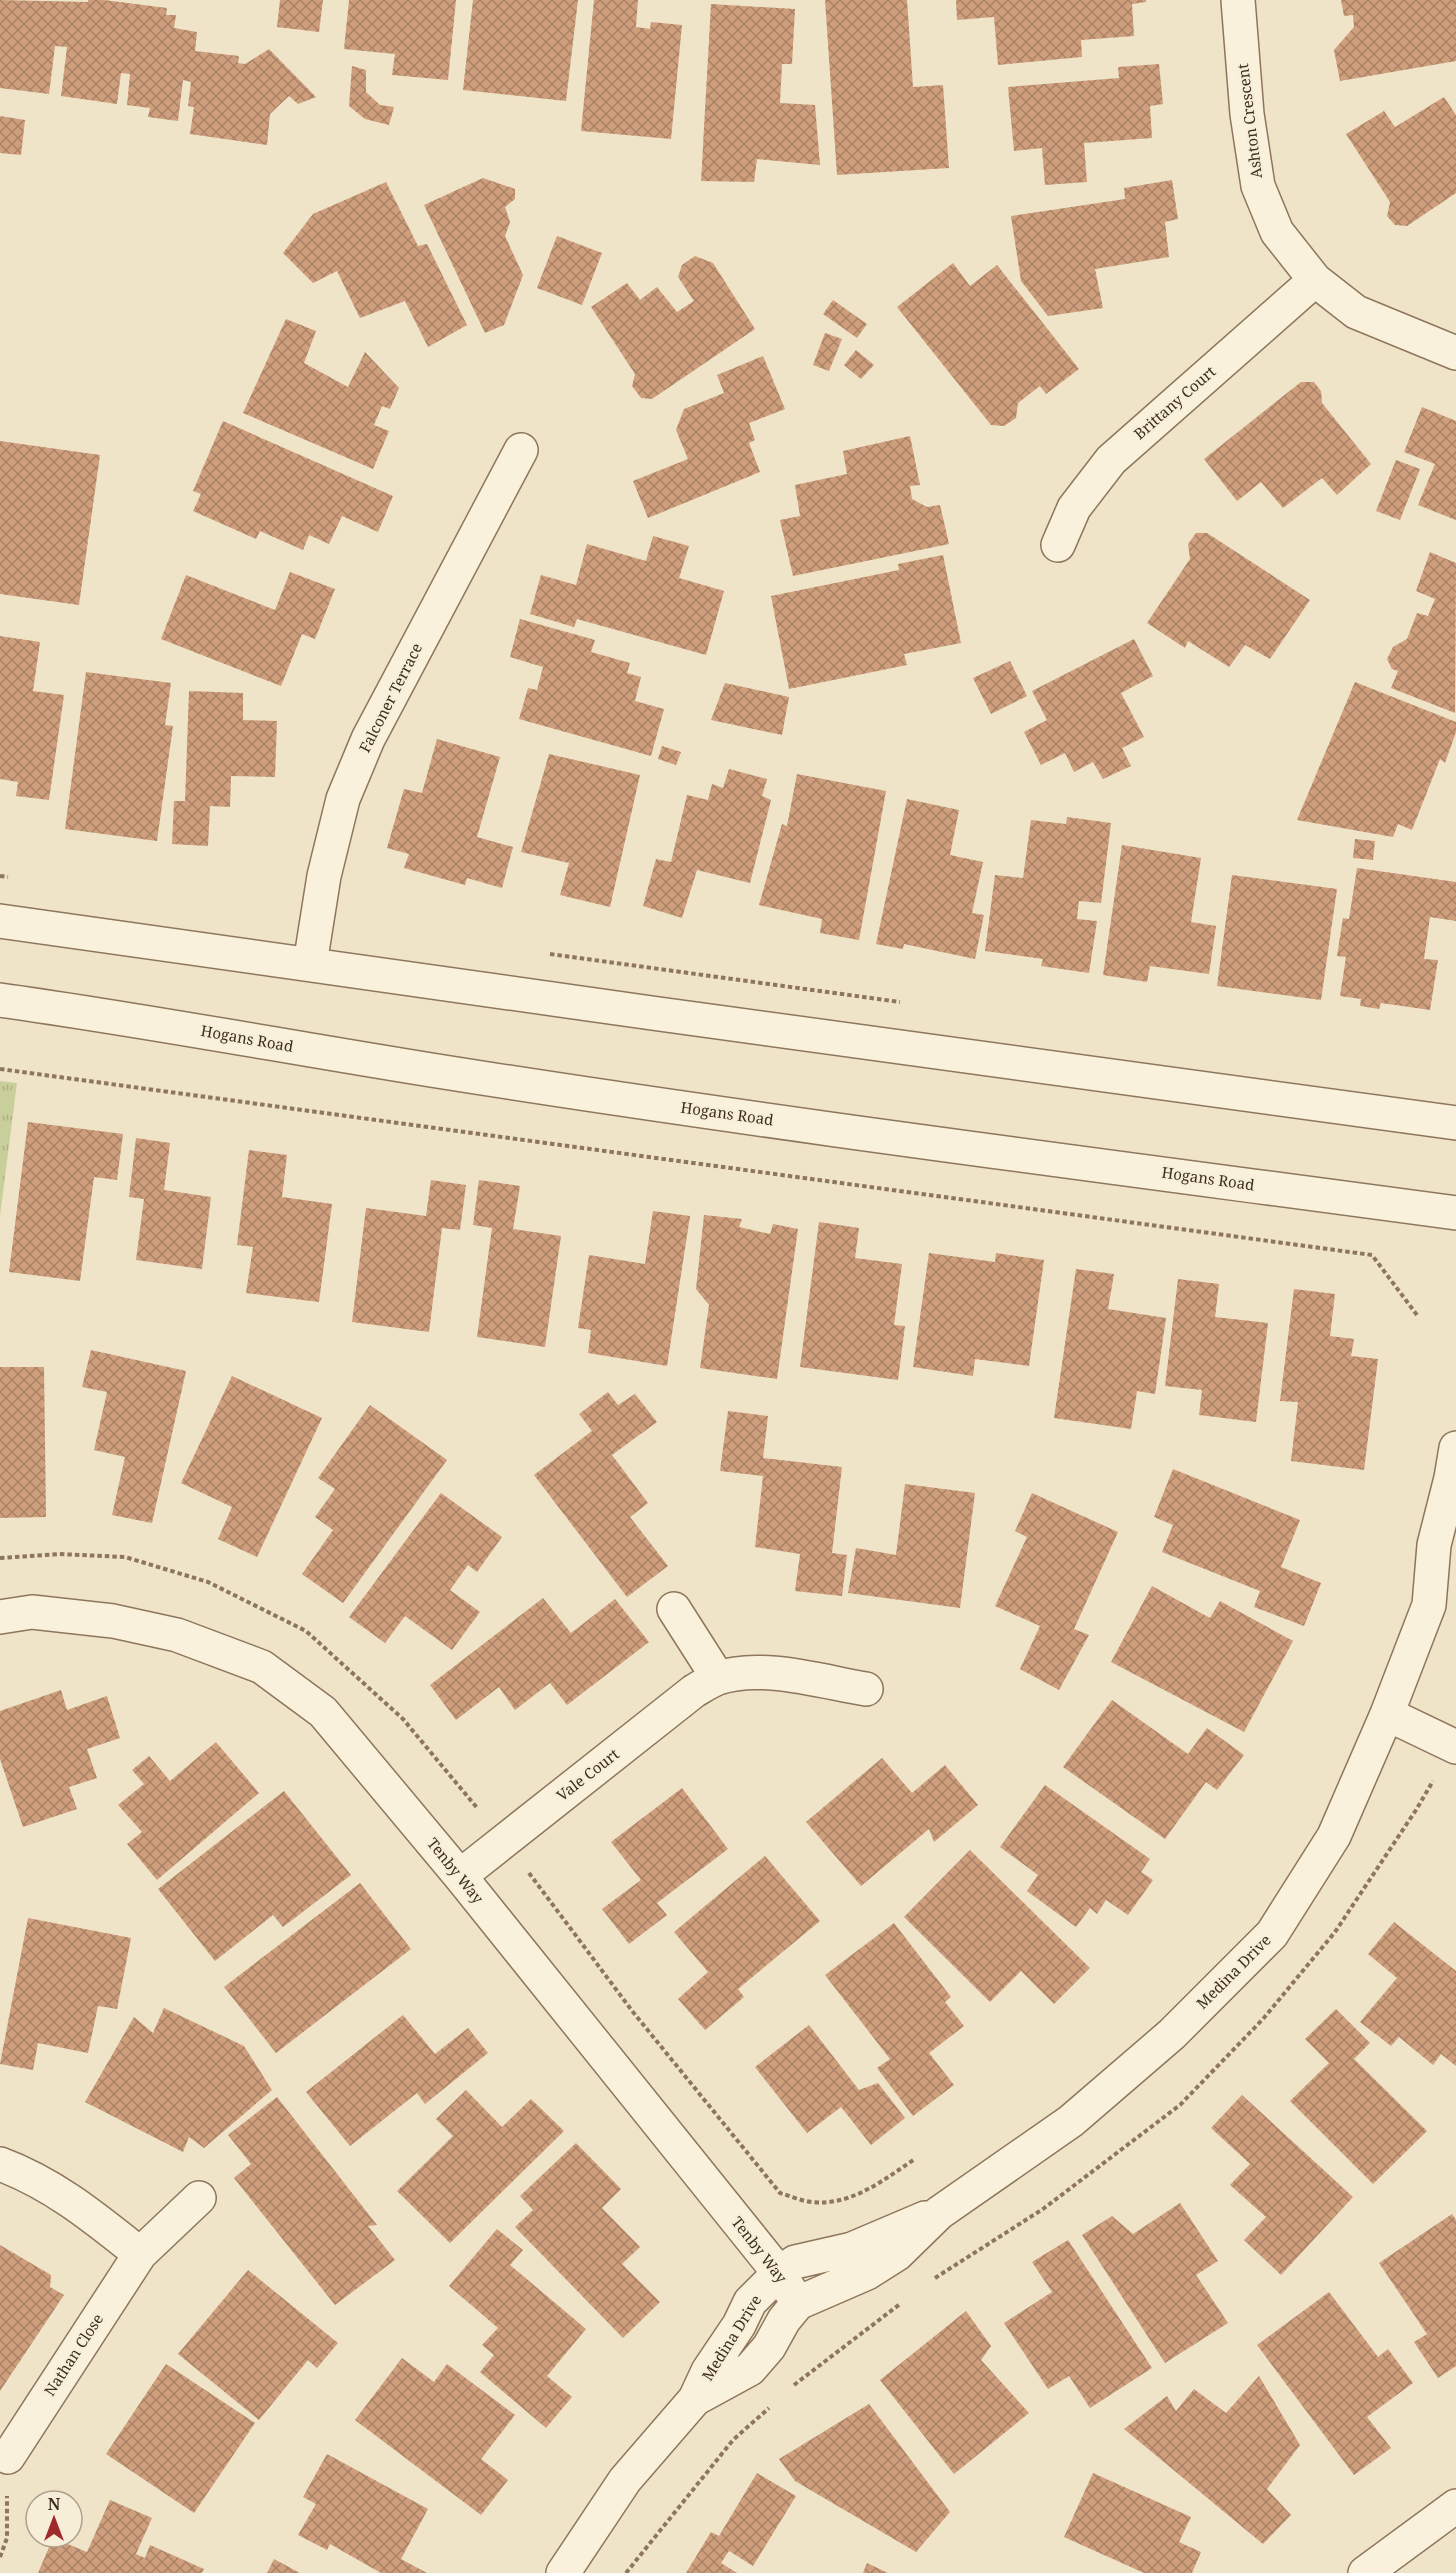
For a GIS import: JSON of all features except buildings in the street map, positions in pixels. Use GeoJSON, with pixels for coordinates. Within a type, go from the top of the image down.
{"type":"FeatureCollection","features":[{"type":"Feature","properties":{"kind":"street","name":"Ashton Crescent"},"geometry":{"type":"LineString","coordinates":[[1238,0],[1247,114],[1258,186],[1277,232],[1315,280],[1356,312],[1456,353]]}},
{"type":"Feature","properties":{"kind":"street","name":"Brittany Court"},"geometry":{"type":"LineString","coordinates":[[1058,545],[1074,508],[1111,460],[1315,280]]}},
{"type":"Feature","properties":{"kind":"street","name":"Falconer Terrace"},"geometry":{"type":"LineString","coordinates":[[310,964],[324,876],[343,799],[368,739],[521,450]]}},
{"type":"Feature","properties":{"kind":"street"},"geometry":{"type":"LineString","coordinates":[[0,921],[1456,1123]]}},
{"type":"Feature","properties":{"kind":"street","name":"Hogans Road"},"geometry":{"type":"LineString","coordinates":[[0,1000],[110,1015],[430,1070],[662,1105],[1456,1213]]}},
{"type":"Feature","properties":{"kind":"street","name":"Medina Drive"},"geometry":{"type":"LineString","coordinates":[[695,2400],[750,2369],[769,2347],[784,2320],[798,2303],[867,2273],[897,2254],[939,2213],[1071,2121],[1172,2034],[1272,1934],[1334,1836],[1388,1714],[1429,1605],[1434,1545],[1456,1448]]}},
{"type":"Feature","properties":{"kind":"street","name":"Medina Drive"},"geometry":{"type":"LineString","coordinates":[[1429,1605],[1456,1572]]}},
{"type":"Feature","properties":{"kind":"street"},"geometry":{"type":"LineString","coordinates":[[674,1609],[718,1678]]}},
{"type":"Feature","properties":{"kind":"street","name":"Tenby Way"},"geometry":{"type":"LineString","coordinates":[[0,1617],[32,1611],[113,1621],[177,1635],[262,1667],[323,1712],[460,1876],[779,2273],[798,2303]]}},
{"type":"Feature","properties":{"kind":"street","name":"Vale Court"},"geometry":{"type":"LineString","coordinates":[[460,1876],[693,1691],[718,1678],[744,1672],[778,1674],[866,1689]]}},
{"type":"Feature","properties":{"kind":"street"},"geometry":{"type":"LineString","coordinates":[[1388,1714],[1456,1747]]}},
{"type":"Feature","properties":{"kind":"street"},"geometry":{"type":"LineString","coordinates":[[0,2164],[26,2174],[76,2203],[140,2254]]}},
{"type":"Feature","properties":{"kind":"street","name":"Nathan Close"},"geometry":{"type":"LineString","coordinates":[[8,2457],[140,2254],[199,2198]]}},
{"type":"Feature","properties":{"kind":"street","name":"Medina Drive"},"geometry":{"type":"LineString","coordinates":[[563,2573],[625,2480],[695,2400],[708,2371],[740,2325],[750,2302],[779,2273],[795,2262],[852,2249],[899,2227],[939,2213]]}},
{"type":"Feature","properties":{"kind":"street"},"geometry":{"type":"LineString","coordinates":[[1365,2573],[1456,2506]]}},
{"type":"Feature","properties":{"kind":"path"},"geometry":{"type":"LineString","coordinates":[[0,876],[12,878]]}},
{"type":"Feature","properties":{"kind":"path"},"geometry":{"type":"LineString","coordinates":[[542,953],[910,1004]]}},
{"type":"Feature","properties":{"kind":"path"},"geometry":{"type":"LineString","coordinates":[[0,1069],[1372,1255],[1418,1315]]}},
{"type":"Feature","properties":{"kind":"path"},"geometry":{"type":"LineString","coordinates":[[0,2557],[7,2538],[8,2457]]}},
{"type":"Feature","properties":{"kind":"green space"},"geometry":{"type":"Polygon","coordinates":[[[0,1081],[17,1083],[0,1216],[0,1081]]]}}]}
